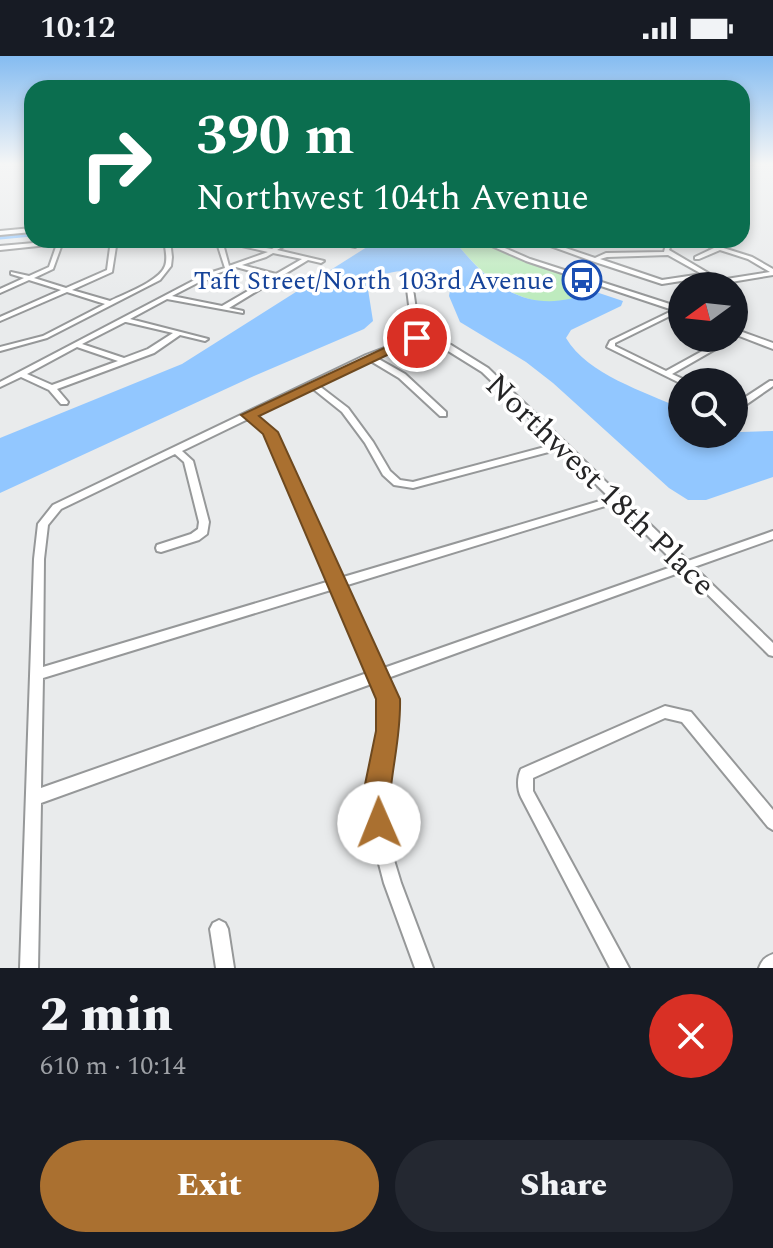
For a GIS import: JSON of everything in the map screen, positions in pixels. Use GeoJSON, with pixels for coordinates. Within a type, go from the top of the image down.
{"type":"FeatureCollection","features":[{"type":"Feature","properties":{"kind":"main road"},"geometry":{"type":"LineString","coordinates":[[0,232],[24,229]]}},
{"type":"Feature","properties":{"kind":"street"},"geometry":{"type":"LineString","coordinates":[[0,248],[24,246]]}},
{"type":"Feature","properties":{"kind":"street"},"geometry":{"type":"LineString","coordinates":[[0,291],[51,268],[58,248]]}},
{"type":"Feature","properties":{"kind":"street"},"geometry":{"type":"LineString","coordinates":[[0,319],[110,271],[113,248]]}},
{"type":"Feature","properties":{"kind":"street"},"geometry":{"type":"LineString","coordinates":[[0,349],[45,337],[168,272],[167,248]]}},
{"type":"Feature","properties":{"kind":"street"},"geometry":{"type":"LineString","coordinates":[[221,248],[227,267]]}},
{"type":"Feature","properties":{"kind":"street"},"geometry":{"type":"LineString","coordinates":[[260,248],[321,261]]}},
{"type":"Feature","properties":{"kind":"street"},"geometry":{"type":"LineString","coordinates":[[0,385],[205,277],[279,248]]}},
{"type":"Feature","properties":{"kind":"street"},"geometry":{"type":"LineString","coordinates":[[500,248],[668,305]]}},
{"type":"Feature","properties":{"kind":"street"},"geometry":{"type":"LineString","coordinates":[[510,248],[668,304]]}},
{"type":"Feature","properties":{"kind":"street"},"geometry":{"type":"LineString","coordinates":[[560,248],[642,276],[668,281]]}},
{"type":"Feature","properties":{"kind":"street"},"geometry":{"type":"LineString","coordinates":[[666,248],[703,272]]}},
{"type":"Feature","properties":{"kind":"street"},"geometry":{"type":"LineString","coordinates":[[697,258],[720,248],[750,258],[773,272]]}},
{"type":"Feature","properties":{"kind":"street"},"geometry":{"type":"LineString","coordinates":[[594,260],[606,255],[670,253]]}},
{"type":"Feature","properties":{"kind":"street"},"geometry":{"type":"LineString","coordinates":[[224,308],[307,258]]}},
{"type":"Feature","properties":{"kind":"street"},"geometry":{"type":"LineString","coordinates":[[236,266],[277,276]]}},
{"type":"Feature","properties":{"kind":"street"},"geometry":{"type":"LineString","coordinates":[[748,277],[773,272]]}},
{"type":"Feature","properties":{"kind":"street"},"geometry":{"type":"LineString","coordinates":[[13,273],[112,304]]}},
{"type":"Feature","properties":{"kind":"street"},"geometry":{"type":"LineString","coordinates":[[205,277],[229,281]]}},
{"type":"Feature","properties":{"kind":"street"},"geometry":{"type":"LineString","coordinates":[[29,968],[43,524],[57,507],[369,357],[417,338],[410,289]]}},
{"type":"Feature","properties":{"kind":"street"},"geometry":{"type":"LineString","coordinates":[[167,297],[241,312]]}},
{"type":"Feature","properties":{"kind":"street"},"geometry":{"type":"LineString","coordinates":[[668,315],[612,342],[611,347],[666,374],[703,352]]}},
{"type":"Feature","properties":{"kind":"street"},"geometry":{"type":"LineString","coordinates":[[126,320],[205,339]]}},
{"type":"Feature","properties":{"kind":"street"},"geometry":{"type":"LineString","coordinates":[[52,388],[159,347],[177,334]]}},
{"type":"Feature","properties":{"kind":"street"},"geometry":{"type":"LineString","coordinates":[[748,337],[773,344]]}},
{"type":"Feature","properties":{"kind":"street","name":"Northwest 18th Place"},"geometry":{"type":"LineString","coordinates":[[417,338],[448,347],[485,370],[773,651]]}},
{"type":"Feature","properties":{"kind":"street"},"geometry":{"type":"LineString","coordinates":[[78,345],[125,361]]}},
{"type":"Feature","properties":{"kind":"street"},"geometry":{"type":"LineString","coordinates":[[369,357],[402,376],[443,414]]}},
{"type":"Feature","properties":{"kind":"street"},"geometry":{"type":"LineString","coordinates":[[23,375],[52,388],[64,402]]}},
{"type":"Feature","properties":{"kind":"street"},"geometry":{"type":"LineString","coordinates":[[748,397],[773,383]]}},
{"type":"Feature","properties":{"kind":"street"},"geometry":{"type":"LineString","coordinates":[[312,384],[345,410],[369,442],[386,473],[397,483],[413,485],[563,445]]}},
{"type":"Feature","properties":{"kind":"street"},"geometry":{"type":"LineString","coordinates":[[248,415],[270,432],[388,699],[388,731],[376,799],[383,848],[424,968]]}},
{"type":"Feature","properties":{"kind":"street"},"geometry":{"type":"LineString","coordinates":[[161,548],[195,537],[203,531],[204,522],[188,461],[176,450]]}},
{"type":"Feature","properties":{"kind":"street"},"geometry":{"type":"LineString","coordinates":[[38,674],[617,499]]}},
{"type":"Feature","properties":{"kind":"street"},"geometry":{"type":"LineString","coordinates":[[33,798],[773,535]]}},
{"type":"Feature","properties":{"kind":"street"},"geometry":{"type":"LineString","coordinates":[[620,968],[526,792],[526,774],[665,712],[686,717],[773,822]]}},
{"type":"Feature","properties":{"kind":"street"},"geometry":{"type":"LineString","coordinates":[[219,929],[225,968]]}},
{"type":"Feature","properties":{"kind":"street"},"geometry":{"type":"LineString","coordinates":[[768,968],[773,963]]}},
{"type":"Feature","properties":{"kind":"green space"},"geometry":{"type":"Polygon","coordinates":[[[461,248],[499,248],[601,286],[579,297],[558,302],[538,301],[501,285],[461,248]]]}},
{"type":"Feature","properties":{"kind":"water"},"geometry":{"type":"Polygon","coordinates":[[[365,248],[461,248],[483,272],[514,294],[551,301],[571,299],[593,291],[623,301],[621,306],[571,330],[566,338],[576,351],[602,372],[668,403],[668,448],[748,448],[748,432],[773,431],[773,477],[706,500],[688,500],[669,488],[553,383],[526,362],[460,322],[449,296],[451,285],[432,275],[409,271],[387,274],[367,283],[373,321],[364,329],[0,493],[0,438],[182,364],[365,248]]]}},
{"type":"Feature","properties":{"kind":"waterway"},"geometry":{"type":"LineString","coordinates":[[0,237],[24,235]]}},
{"type":"Feature","properties":{"kind":"place","name":"Taft Street/North 103rd Avenue"},"geometry":{"type":"Point","coordinates":[582,280]}},
{"type":"Feature","properties":{"kind":"route"},"geometry":{"type":"LineString","coordinates":[[379,823],[376,799],[388,731],[388,699],[270,432],[248,415],[406,340],[417,338]]}}]}
